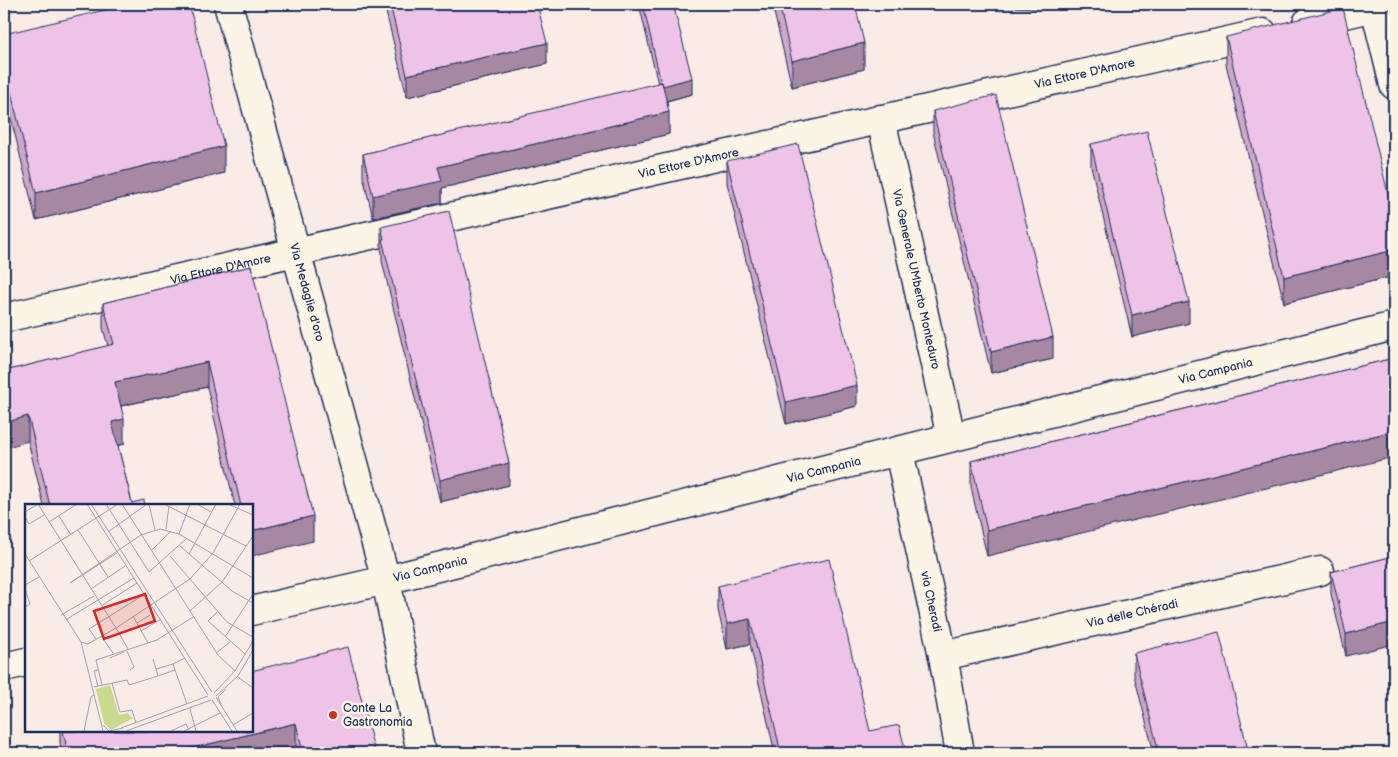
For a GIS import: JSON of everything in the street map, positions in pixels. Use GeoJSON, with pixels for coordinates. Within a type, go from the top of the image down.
{"type":"FeatureCollection","features":[{"type":"Feature","properties":{"kind":"street","name":"Via Medaglie d'oro"},"geometry":{"type":"LineString","coordinates":[[228,4],[386,580]]}},
{"type":"Feature","properties":{"kind":"street","name":"Via Ettore D'Amore"},"geometry":{"type":"LineString","coordinates":[[4,318],[1374,6]]}},
{"type":"Feature","properties":{"kind":"street"},"geometry":{"type":"LineString","coordinates":[[1374,6],[1394,85]]}},
{"type":"Feature","properties":{"kind":"street","name":"Via Generale UMberto Monteduro"},"geometry":{"type":"LineString","coordinates":[[881,119],[951,438]]}},
{"type":"Feature","properties":{"kind":"street","name":"Via Campania"},"geometry":{"type":"LineString","coordinates":[[252,611],[386,580],[1394,326]]}},
{"type":"Feature","properties":{"kind":"street","name":"via Cheradi"},"geometry":{"type":"LineString","coordinates":[[900,451],[943,656],[960,753]]}},
{"type":"Feature","properties":{"kind":"street","name":"Via delle Chéradi"},"geometry":{"type":"LineString","coordinates":[[943,656],[1320,571]]}},
{"type":"Feature","properties":{"kind":"street"},"geometry":{"type":"LineString","coordinates":[[386,580],[421,753]]}},
{"type":"Feature","properties":{"kind":"street"},"geometry":{"type":"LineString","coordinates":[[4,667],[25,662]]}},
{"type":"Feature","properties":{"kind":"building"},"geometry":{"type":"Polygon","coordinates":[[[130,4],[189,4],[224,146],[36,193],[4,64],[4,34],[130,4]]]}},
{"type":"Feature","properties":{"kind":"building"},"geometry":{"type":"Polygon","coordinates":[[[390,4],[537,4],[547,43],[407,75],[390,4]]]}},
{"type":"Feature","properties":{"kind":"building"},"geometry":{"type":"Polygon","coordinates":[[[643,4],[673,4],[692,78],[663,86],[661,83],[643,4]]]}},
{"type":"Feature","properties":{"kind":"building"},"geometry":{"type":"Polygon","coordinates":[[[779,4],[855,4],[864,43],[792,61],[779,4]]]}},
{"type":"Feature","properties":{"kind":"building"},"geometry":{"type":"Polygon","coordinates":[[[1343,8],[1394,218],[1394,250],[1284,277],[1226,37],[1343,8]]]}},
{"type":"Feature","properties":{"kind":"building"},"geometry":{"type":"Polygon","coordinates":[[[662,82],[669,112],[438,167],[442,181],[373,196],[363,154],[662,82]]]}},
{"type":"Feature","properties":{"kind":"building"},"geometry":{"type":"Polygon","coordinates":[[[996,95],[1053,337],[991,352],[933,111],[996,95]]]}},
{"type":"Feature","properties":{"kind":"building"},"geometry":{"type":"Polygon","coordinates":[[[1147,131],[1189,302],[1132,315],[1091,144],[1147,131]]]}},
{"type":"Feature","properties":{"kind":"building"},"geometry":{"type":"Polygon","coordinates":[[[798,144],[857,385],[786,402],[727,161],[798,144]]]}},
{"type":"Feature","properties":{"kind":"building"},"geometry":{"type":"Polygon","coordinates":[[[449,211],[509,463],[440,480],[382,239],[384,239],[381,227],[449,211]]]}},
{"type":"Feature","properties":{"kind":"building"},"geometry":{"type":"Polygon","coordinates":[[[251,266],[313,516],[252,531],[252,504],[241,504],[207,362],[115,382],[124,419],[112,422],[132,503],[144,500],[145,504],[50,504],[28,416],[4,423],[4,349],[9,370],[114,344],[103,303],[251,266]]]}},
{"type":"Feature","properties":{"kind":"building"},"geometry":{"type":"Polygon","coordinates":[[[1394,358],[1394,431],[987,530],[971,461],[1394,358]]]}},
{"type":"Feature","properties":{"kind":"building"},"geometry":{"type":"Polygon","coordinates":[[[1394,556],[1394,622],[1346,634],[1331,572],[1394,556]]]}},
{"type":"Feature","properties":{"kind":"building"},"geometry":{"type":"Polygon","coordinates":[[[829,559],[870,731],[899,725],[906,753],[781,753],[750,619],[727,624],[718,586],[829,559]]]}},
{"type":"Feature","properties":{"kind":"building"},"geometry":{"type":"Polygon","coordinates":[[[1219,632],[1247,746],[1217,753],[1159,753],[1134,653],[1219,632]]]}},
{"type":"Feature","properties":{"kind":"building"},"geometry":{"type":"Polygon","coordinates":[[[348,647],[375,753],[303,753],[296,723],[172,753],[68,753],[63,732],[252,732],[252,671],[348,647]]]}},
{"type":"Feature","properties":{"kind":"place","name":"Conte La Gastronomia"},"geometry":{"type":"Point","coordinates":[333,715]}}]}
